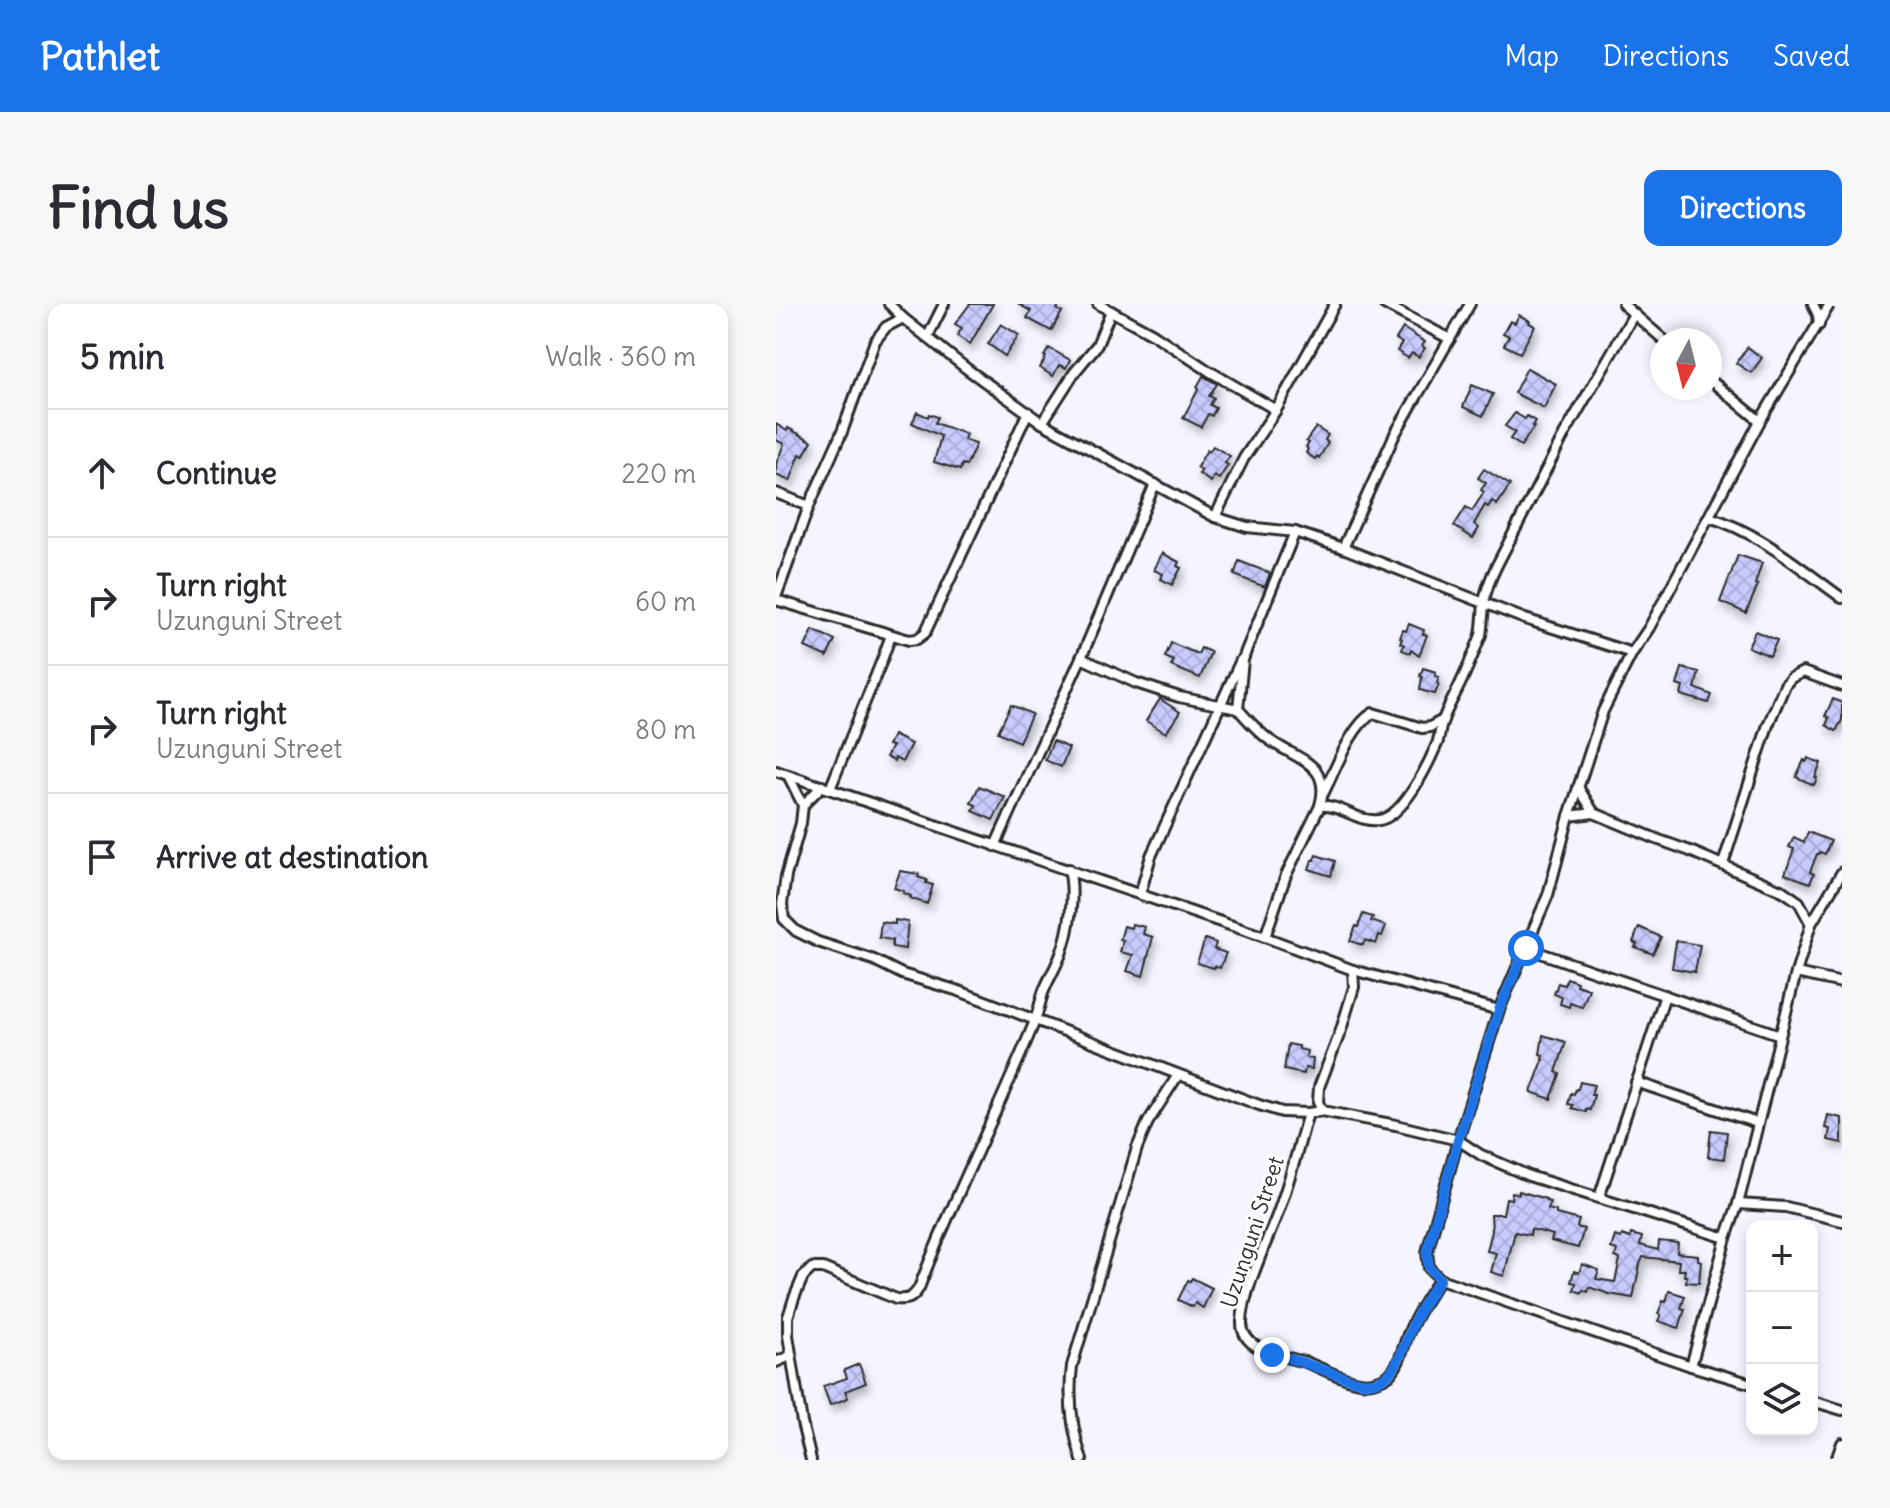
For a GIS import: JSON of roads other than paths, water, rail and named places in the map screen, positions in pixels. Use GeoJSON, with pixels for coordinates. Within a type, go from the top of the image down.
{"type":"FeatureCollection","features":[{"type":"Feature","properties":{"kind":"street"},"geometry":{"type":"LineString","coordinates":[[889,304],[967,369],[1042,423],[1215,517],[1247,527],[1295,532],[1484,604],[1632,653]]}},
{"type":"Feature","properties":{"kind":"street"},"geometry":{"type":"LineString","coordinates":[[928,336],[944,304]]}},
{"type":"Feature","properties":{"kind":"street"},"geometry":{"type":"LineString","coordinates":[[1098,304],[1276,410]]}},
{"type":"Feature","properties":{"kind":"street"},"geometry":{"type":"LineString","coordinates":[[1215,517],[1244,458],[1276,410],[1333,307],[1321,304]]}},
{"type":"Feature","properties":{"kind":"street"},"geometry":{"type":"LineString","coordinates":[[1384,304],[1450,339]]}},
{"type":"Feature","properties":{"kind":"street"},"geometry":{"type":"LineString","coordinates":[[1343,548],[1395,434],[1470,304]]}},
{"type":"Feature","properties":{"kind":"street"},"geometry":{"type":"LineString","coordinates":[[1623,304],[1650,328]]}},
{"type":"Feature","properties":{"kind":"street"},"geometry":{"type":"LineString","coordinates":[[1813,304],[1819,325]]}},
{"type":"Feature","properties":{"kind":"street"},"geometry":{"type":"LineString","coordinates":[[1746,1382],[1440,1279],[1429,1268],[1427,1252],[1499,1010],[1548,895],[1569,816],[1603,711],[1760,421],[1830,304]]}},
{"type":"Feature","properties":{"kind":"street"},"geometry":{"type":"LineString","coordinates":[[1042,423],[1074,373],[1097,345],[1111,311]]}},
{"type":"Feature","properties":{"kind":"street"},"geometry":{"type":"LineString","coordinates":[[1320,806],[1332,806],[1373,821],[1389,817],[1404,803],[1437,742],[1443,720],[1481,635],[1488,583],[1564,435],[1634,314]]}},
{"type":"Feature","properties":{"kind":"street"},"geometry":{"type":"LineString","coordinates":[[903,318],[886,327],[875,341],[776,598],[891,635],[917,639],[925,633],[1028,412]]}},
{"type":"Feature","properties":{"kind":"street"},"geometry":{"type":"LineString","coordinates":[[1722,390],[1760,421]]}},
{"type":"Feature","properties":{"kind":"street"},"geometry":{"type":"LineString","coordinates":[[995,846],[1081,658],[1155,484]]}},
{"type":"Feature","properties":{"kind":"street"},"geometry":{"type":"LineString","coordinates":[[776,493],[809,506]]}},
{"type":"Feature","properties":{"kind":"street"},"geometry":{"type":"LineString","coordinates":[[1709,517],[1726,522],[1764,542],[1842,598]]}},
{"type":"Feature","properties":{"kind":"street"},"geometry":{"type":"LineString","coordinates":[[1140,894],[1151,856],[1246,651],[1295,532]]}},
{"type":"Feature","properties":{"kind":"street"},"geometry":{"type":"LineString","coordinates":[[803,805],[826,788],[891,635]]}},
{"type":"Feature","properties":{"kind":"street"},"geometry":{"type":"LineString","coordinates":[[1238,709],[1246,651]]}},
{"type":"Feature","properties":{"kind":"street"},"geometry":{"type":"LineString","coordinates":[[1081,658],[1136,683],[1208,705],[1238,709],[1270,741],[1314,767],[1322,781],[1323,794]]}},
{"type":"Feature","properties":{"kind":"street"},"geometry":{"type":"LineString","coordinates":[[1723,864],[1768,725],[1785,685],[1803,672],[1842,686]]}},
{"type":"Feature","properties":{"kind":"street"},"geometry":{"type":"LineString","coordinates":[[1265,937],[1286,875],[1350,740],[1365,717],[1373,713],[1422,728],[1443,720]]}},
{"type":"Feature","properties":{"kind":"street"},"geometry":{"type":"LineString","coordinates":[[776,771],[1069,869],[1353,970],[1499,1010]]}},
{"type":"Feature","properties":{"kind":"street"},"geometry":{"type":"LineString","coordinates":[[789,777],[803,805],[786,876],[782,904],[784,919],[796,931],[818,942],[874,960],[902,974],[959,991],[1259,1105],[1282,1112],[1322,1111],[1458,1140],[1481,1155],[1529,1176],[1726,1238]]}},
{"type":"Feature","properties":{"kind":"street"},"geometry":{"type":"LineString","coordinates":[[1578,787],[1594,813]]}},
{"type":"Feature","properties":{"kind":"street"},"geometry":{"type":"LineString","coordinates":[[1569,816],[1594,813],[1723,864],[1783,891],[1799,902],[1811,924]]}},
{"type":"Feature","properties":{"kind":"street"},"geometry":{"type":"LineString","coordinates":[[811,1460],[788,1335],[788,1317],[803,1277],[812,1268],[823,1268],[896,1299],[907,1300],[914,1296],[1035,1021],[1062,952],[1073,884],[1069,869]]}},
{"type":"Feature","properties":{"kind":"street"},"geometry":{"type":"LineString","coordinates":[[1691,1366],[1738,1204],[1796,973],[1811,924],[1842,872]]}},
{"type":"Feature","properties":{"kind":"street"},"geometry":{"type":"LineString","coordinates":[[1526,948],[1780,1035]]}},
{"type":"Feature","properties":{"kind":"street"},"geometry":{"type":"LineString","coordinates":[[1322,1111],[1318,1102],[1319,1087],[1354,987],[1353,970]]}},
{"type":"Feature","properties":{"kind":"street"},"geometry":{"type":"LineString","coordinates":[[1796,973],[1842,983]]}},
{"type":"Feature","properties":{"kind":"street"},"geometry":{"type":"LineString","coordinates":[[1599,1198],[1665,995]]}},
{"type":"Feature","properties":{"kind":"street"},"geometry":{"type":"LineString","coordinates":[[1082,1460],[1072,1419],[1069,1389],[1072,1366],[1137,1148],[1148,1122],[1178,1075]]}},
{"type":"Feature","properties":{"kind":"street"},"geometry":{"type":"LineString","coordinates":[[1636,1082],[1757,1123]]}},
{"type":"Feature","properties":{"kind":"street","name":"Uzunguni Street"},"geometry":{"type":"LineString","coordinates":[[1308,1113],[1277,1215],[1247,1297],[1243,1334],[1272,1355],[1301,1361],[1359,1382],[1378,1381],[1388,1376],[1397,1365],[1421,1307],[1440,1279]]}},
{"type":"Feature","properties":{"kind":"street"},"geometry":{"type":"LineString","coordinates":[[1738,1204],[1786,1207],[1842,1221]]}},
{"type":"Feature","properties":{"kind":"street"},"geometry":{"type":"LineString","coordinates":[[776,1362],[790,1356]]}},
{"type":"Feature","properties":{"kind":"street"},"geometry":{"type":"LineString","coordinates":[[1818,1403],[1842,1410]]}},
{"type":"Feature","properties":{"kind":"street"},"geometry":{"type":"LineString","coordinates":[[1836,1460],[1842,1443]]}}]}
